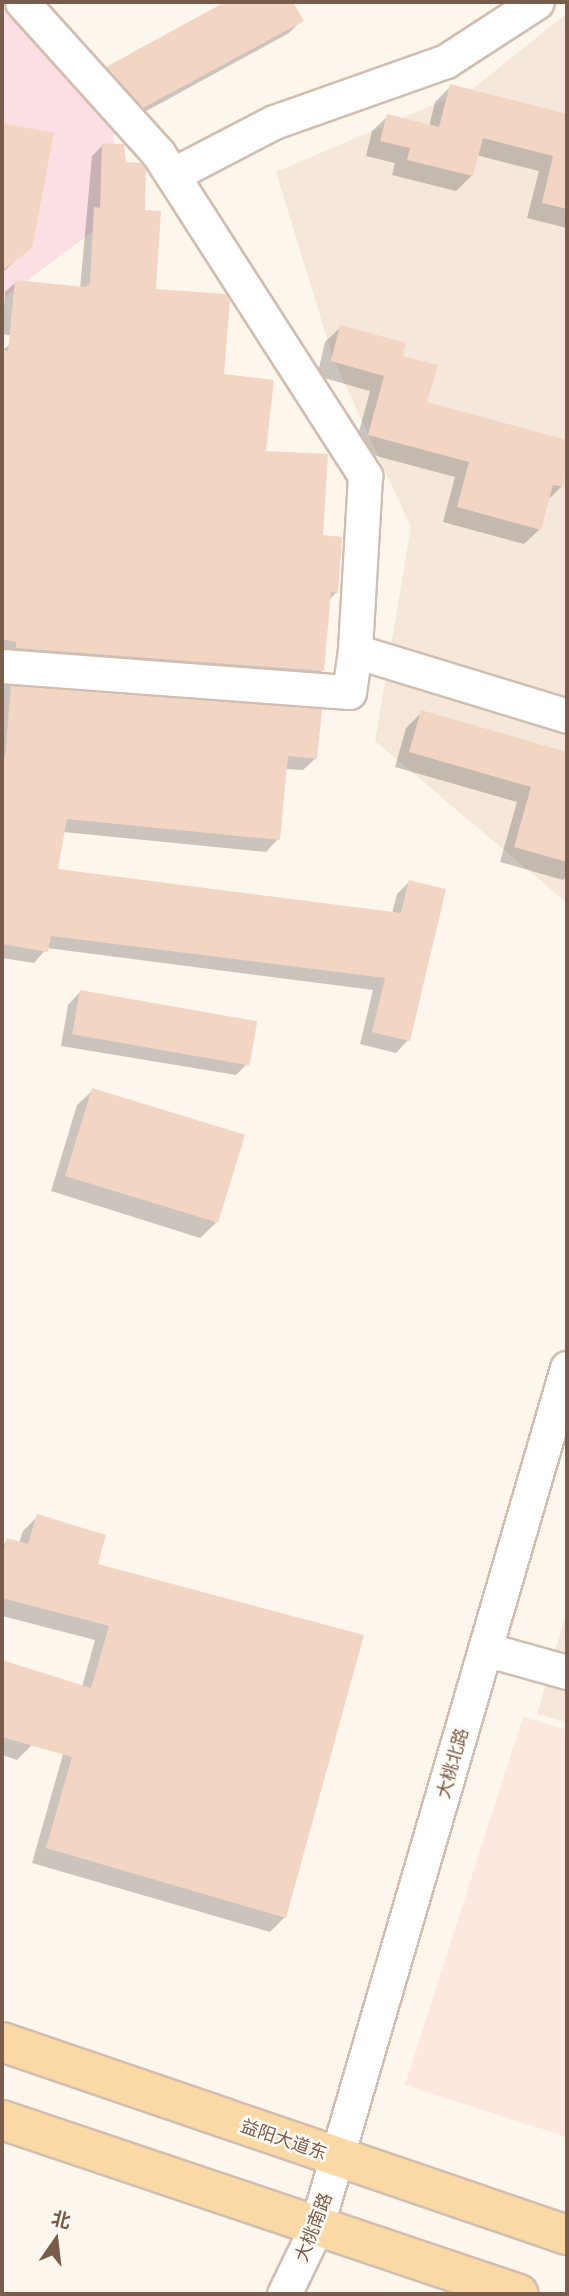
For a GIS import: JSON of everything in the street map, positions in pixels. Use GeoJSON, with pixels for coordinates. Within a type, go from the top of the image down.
{"type":"FeatureCollection","features":[{"type":"Feature","properties":{"kind":"main road","name":"益阳大道东"},"geometry":{"type":"LineString","coordinates":[[2,2042],[567,2235]]}},
{"type":"Feature","properties":{"kind":"main road"},"geometry":{"type":"LineString","coordinates":[[2,2120],[316,2228],[519,2294]]}},
{"type":"Feature","properties":{"kind":"street"},"geometry":{"type":"LineString","coordinates":[[2,666],[349,692],[355,651],[365,475],[172,175],[22,2]]}},
{"type":"Feature","properties":{"kind":"street"},"geometry":{"type":"LineString","coordinates":[[172,175],[274,122],[446,61],[537,2]]}},
{"type":"Feature","properties":{"kind":"street"},"geometry":{"type":"LineString","coordinates":[[355,651],[567,716]]}},
{"type":"Feature","properties":{"kind":"street","name":"大桃北路"},"geometry":{"type":"LineString","coordinates":[[337,2157],[567,1368]]}},
{"type":"Feature","properties":{"kind":"street"},"geometry":{"type":"LineString","coordinates":[[485,1649],[567,1672]]}},
{"type":"Feature","properties":{"kind":"street","name":"大桃南路"},"geometry":{"type":"LineString","coordinates":[[284,2294],[316,2228],[337,2157]]}},
{"type":"Feature","properties":{"kind":"shaded area"},"geometry":{"type":"Polygon","coordinates":[[[2,2],[114,124],[110,219],[2,299],[2,2]]]}},
{"type":"Feature","properties":{"kind":"shaded area"},"geometry":{"type":"Polygon","coordinates":[[[567,13],[567,903],[375,741],[411,527],[333,358],[276,172],[475,87],[567,13]]]}},
{"type":"Feature","properties":{"kind":"shaded area"},"geometry":{"type":"Polygon","coordinates":[[[567,1610],[567,1722],[537,1714],[567,1610]]]}},
{"type":"Feature","properties":{"kind":"shaded area"},"geometry":{"type":"Polygon","coordinates":[[[523,1717],[567,1730],[567,2137],[405,2085],[523,1717]]]}},
{"type":"Feature","properties":{"kind":"building"},"geometry":{"type":"Polygon","coordinates":[[[225,2],[293,2],[304,21],[143,108],[106,67],[225,2]]]}},
{"type":"Feature","properties":{"kind":"building"},"geometry":{"type":"Polygon","coordinates":[[[450,84],[567,114],[567,209],[542,203],[553,156],[483,138],[473,176],[407,160],[410,148],[380,141],[387,114],[439,127],[450,84]]]}},
{"type":"Feature","properties":{"kind":"building"},"geometry":{"type":"Polygon","coordinates":[[[2,123],[54,133],[32,248],[2,271],[2,123]]]}},
{"type":"Feature","properties":{"kind":"building"},"geometry":{"type":"Polygon","coordinates":[[[102,143],[124,144],[126,162],[141,163],[146,170],[145,210],[161,211],[156,289],[225,294],[230,301],[224,374],[274,380],[266,451],[328,454],[323,535],[342,537],[338,593],[331,592],[324,671],[16,648],[16,642],[2,639],[2,350],[8,351],[15,280],[85,287],[90,283],[94,207],[100,208],[102,143]]]}},
{"type":"Feature","properties":{"kind":"building"},"geometry":{"type":"Polygon","coordinates":[[[340,325],[406,343],[403,356],[438,365],[427,402],[567,440],[564,487],[553,485],[541,530],[457,507],[469,462],[368,435],[384,376],[331,361],[340,325]]]}},
{"type":"Feature","properties":{"kind":"building"},"geometry":{"type":"Polygon","coordinates":[[[11,686],[322,709],[317,759],[288,756],[280,840],[67,819],[58,869],[401,913],[409,880],[446,889],[410,1041],[372,1032],[385,978],[51,936],[48,952],[2,944],[2,758],[5,758],[11,686]]]}},
{"type":"Feature","properties":{"kind":"building"},"geometry":{"type":"Polygon","coordinates":[[[421,710],[567,752],[567,862],[514,847],[531,787],[409,752],[421,710]]]}},
{"type":"Feature","properties":{"kind":"building"},"geometry":{"type":"Polygon","coordinates":[[[80,990],[257,1021],[249,1066],[72,1034],[80,990]]]}},
{"type":"Feature","properties":{"kind":"building"},"geometry":{"type":"Polygon","coordinates":[[[92,1088],[245,1135],[218,1223],[65,1176],[92,1088]]]}},
{"type":"Feature","properties":{"kind":"building"},"geometry":{"type":"Polygon","coordinates":[[[37,1514],[106,1535],[98,1564],[364,1635],[286,1918],[46,1848],[72,1757],[2,1737],[2,1660],[91,1688],[109,1626],[2,1598],[2,1554],[7,1538],[28,1544],[37,1514]]]}}]}
